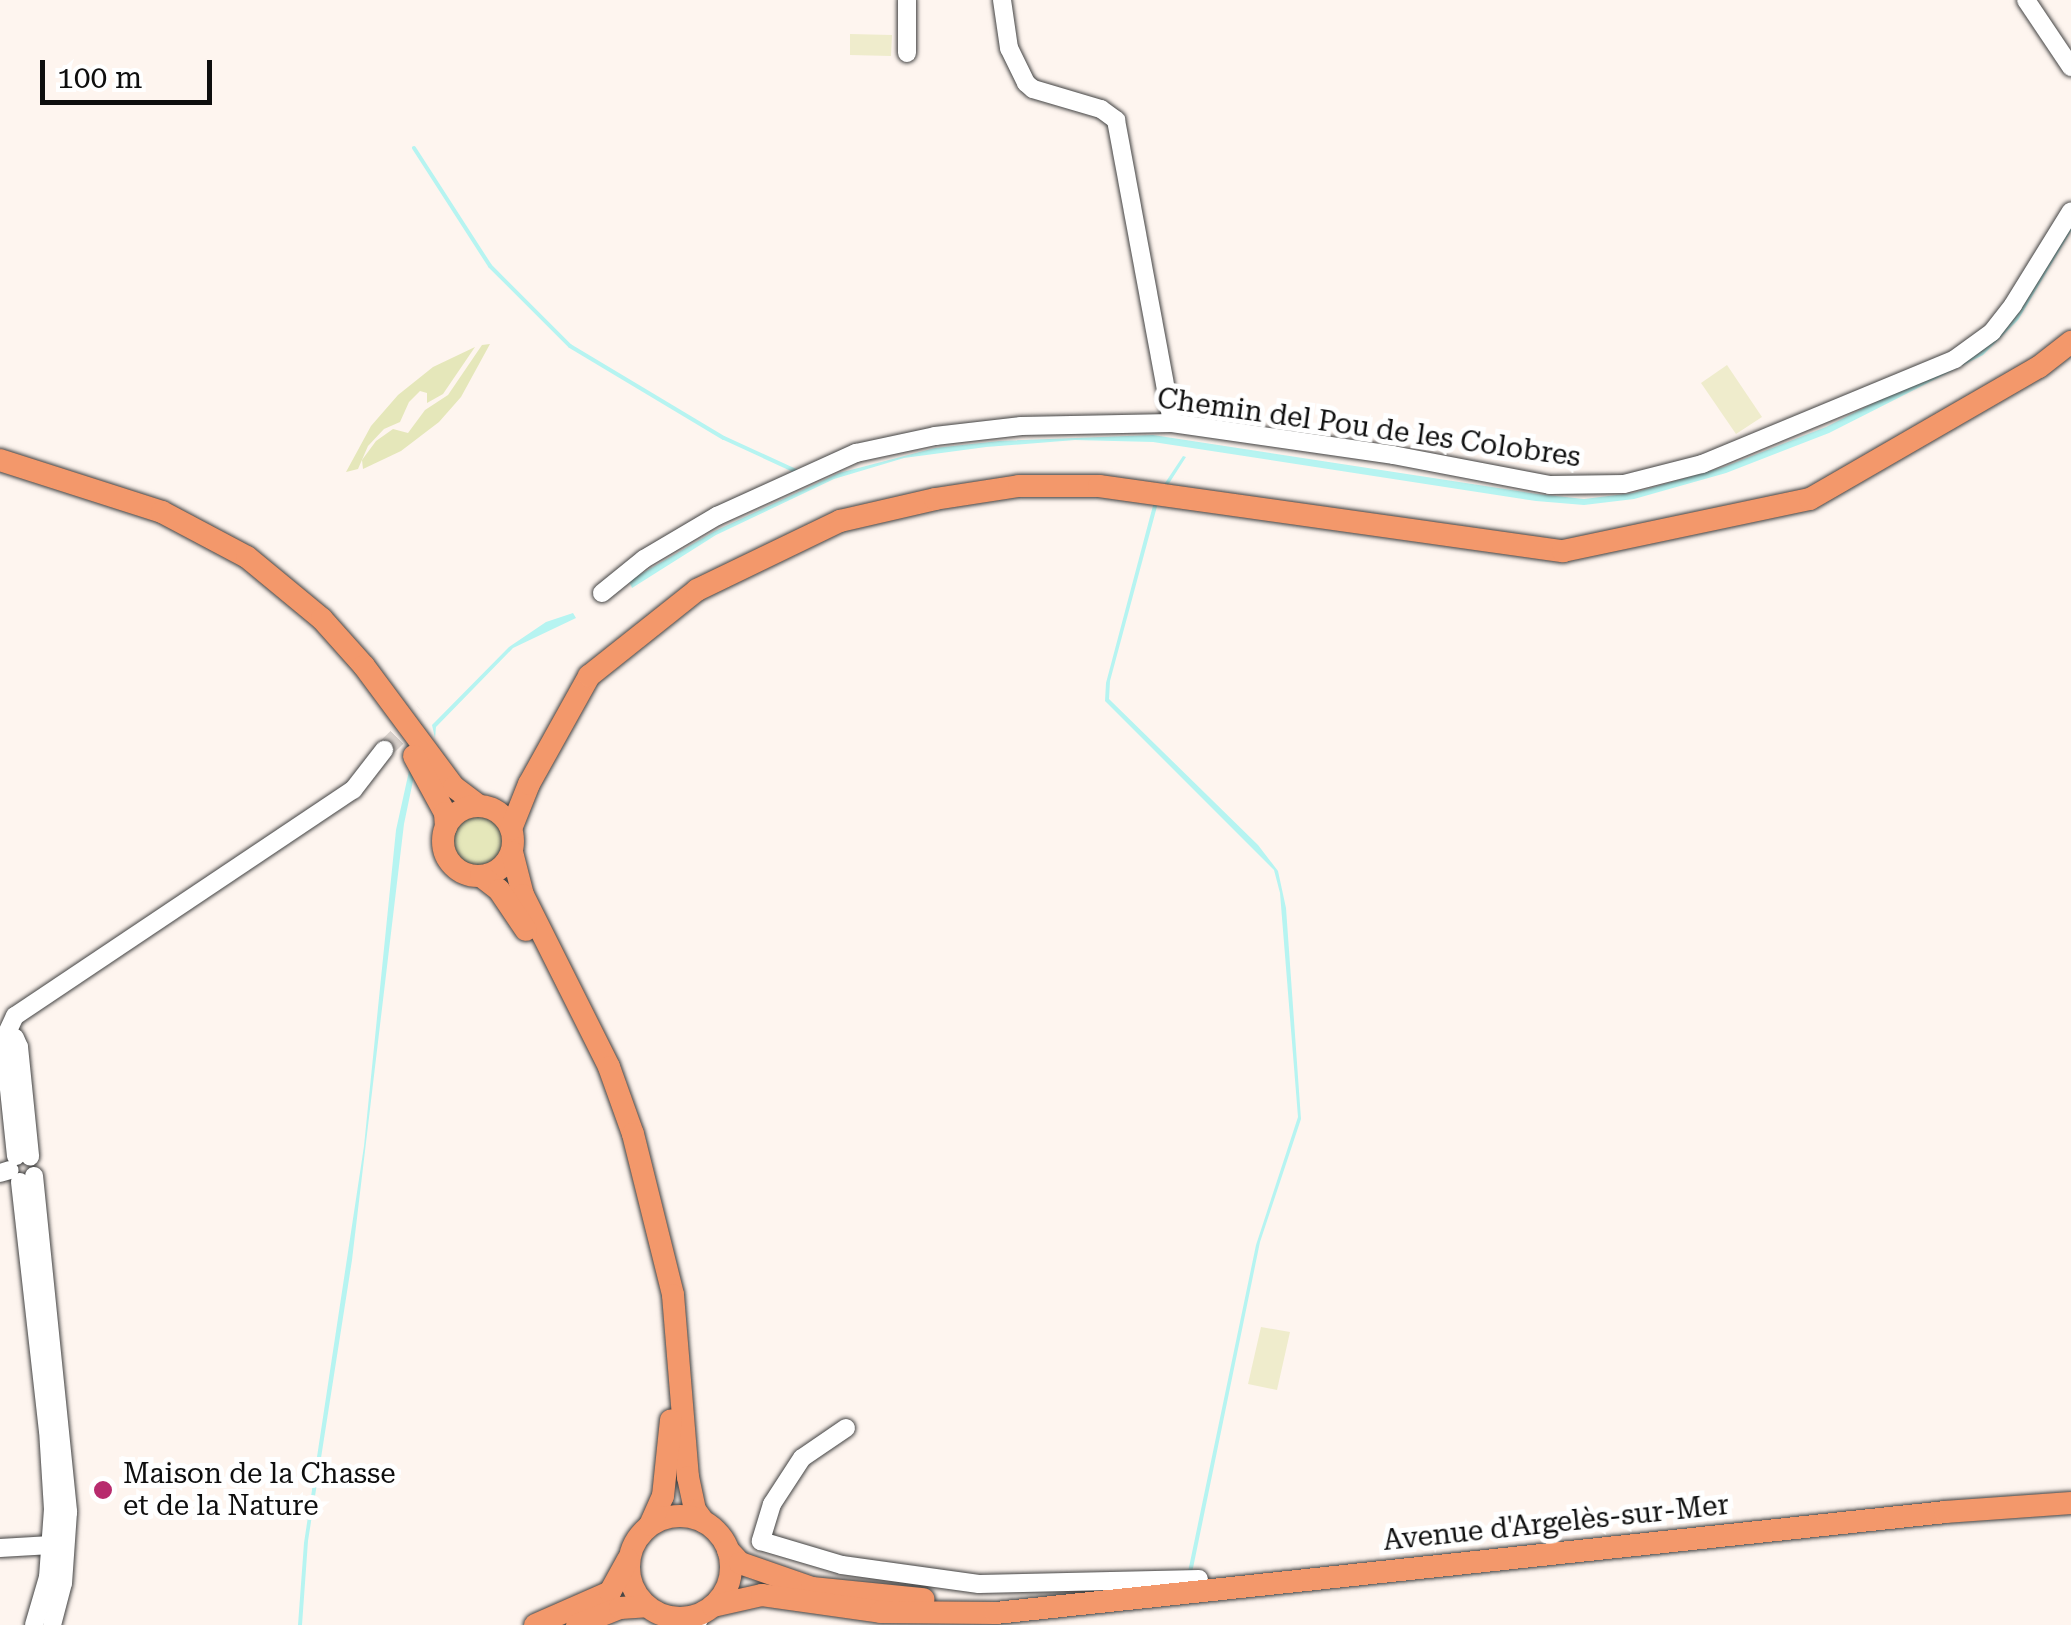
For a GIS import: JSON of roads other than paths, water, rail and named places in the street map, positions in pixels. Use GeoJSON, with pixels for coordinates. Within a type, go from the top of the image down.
{"type":"FeatureCollection","features":[{"type":"Feature","properties":{"kind":"main road"},"geometry":{"type":"LineString","coordinates":[[481,876],[500,868],[530,784],[589,676],[697,590],[840,521],[935,498],[1020,486],[1098,486],[1562,551],[1810,498],[2039,367],[2071,342]]}},
{"type":"Feature","properties":{"kind":"main road"},"geometry":{"type":"LineString","coordinates":[[0,460],[162,512],[247,557],[322,619],[364,666],[454,786],[486,807],[512,840],[523,895],[609,1067],[643,1169],[673,1295],[690,1497],[728,1550],[729,1580],[704,1615],[671,1621],[646,1606],[631,1583],[630,1556]]}},
{"type":"Feature","properties":{"kind":"main road"},"geometry":{"type":"LineString","coordinates":[[0,472],[156,522],[240,567],[316,630],[384,712],[434,789],[446,827],[444,847],[453,865],[481,876],[513,908],[574,1017],[604,1086],[646,1222],[660,1296],[671,1401],[667,1476],[659,1513],[610,1592],[535,1625]]}},
{"type":"Feature","properties":{"kind":"main road"},"geometry":{"type":"LineString","coordinates":[[446,827],[459,811],[513,804],[530,784]]}},
{"type":"Feature","properties":{"kind":"main road","name":"Avenue d'Argelès-sur-Mer"},"geometry":{"type":"LineString","coordinates":[[704,1615],[762,1595],[881,1612],[946,1614],[1075,1605],[1945,1512],[2071,1507]]}},
{"type":"Feature","properties":{"kind":"main road"},"geometry":{"type":"LineString","coordinates":[[650,1525],[671,1516],[704,1521]]}},
{"type":"Feature","properties":{"kind":"main road","name":"Avenue d'Argelès-sur-Mer"},"geometry":{"type":"LineString","coordinates":[[728,1550],[740,1564],[812,1588],[970,1602],[1075,1605]]}},
{"type":"Feature","properties":{"kind":"main road"},"geometry":{"type":"LineString","coordinates":[[577,1625],[620,1608],[646,1606]]}},
{"type":"Feature","properties":{"kind":"street"},"geometry":{"type":"LineString","coordinates":[[906,54],[908,0]]}},
{"type":"Feature","properties":{"kind":"street"},"geometry":{"type":"LineString","coordinates":[[1002,0],[1009,48],[1026,82],[1033,89],[1101,108],[1116,120],[1172,423]]}},
{"type":"Feature","properties":{"kind":"street"},"geometry":{"type":"LineString","coordinates":[[2026,0],[2071,67]]}},
{"type":"Feature","properties":{"kind":"street","name":"Chemin del Pou de les Colobres"},"geometry":{"type":"LineString","coordinates":[[602,593],[644,559],[717,516],[856,453],[935,436],[1021,426],[1172,423],[1393,455],[1550,485],[1624,484],[1702,464],[1955,360],[1992,332],[2071,212]]}},
{"type":"Feature","properties":{"kind":"street"},"geometry":{"type":"LineString","coordinates":[[52,1625],[63,1583],[68,1512],[2,1036],[15,1016],[353,790],[384,750]]}},
{"type":"Feature","properties":{"kind":"street"},"geometry":{"type":"LineString","coordinates":[[2,1036],[15,1038],[18,1047],[18,1169],[48,1430],[51,1545],[34,1625]]}},
{"type":"Feature","properties":{"kind":"street"},"geometry":{"type":"LineString","coordinates":[[846,1428],[802,1458],[772,1504],[761,1540],[872,1571],[979,1584],[1198,1579]]}},
{"type":"Feature","properties":{"kind":"street"},"geometry":{"type":"LineString","coordinates":[[0,1548],[51,1545]]}},
{"type":"Feature","properties":{"kind":"water"},"geometry":{"type":"Polygon","coordinates":[[[2071,220],[2071,231],[2018,320],[1983,355],[1829,433],[1726,473],[1634,499],[1584,505],[1536,501],[1153,442],[1075,440],[986,447],[904,458],[834,479],[716,535],[632,588],[629,581],[715,531],[839,473],[935,448],[999,441],[1153,435],[1537,494],[1584,499],[1633,493],[1724,467],[1826,427],[1979,350],[2071,220]]]}},
{"type":"Feature","properties":{"kind":"water"},"geometry":{"type":"Polygon","coordinates":[[[1186,457],[1159,499],[1110,681],[1109,699],[1258,845],[1278,871],[1286,908],[1301,1119],[1260,1242],[1192,1573],[1188,1572],[1256,1245],[1298,1117],[1280,893],[1274,870],[1105,701],[1106,683],[1155,498],[1186,457]]]}},
{"type":"Feature","properties":{"kind":"water"},"geometry":{"type":"Polygon","coordinates":[[[573,613],[576,618],[513,648],[436,727],[435,738],[432,725],[509,647],[546,622],[573,613]]]}},
{"type":"Feature","properties":{"kind":"water"},"geometry":{"type":"Polygon","coordinates":[[[409,771],[414,776],[404,824],[352,1260],[308,1541],[302,1625],[298,1625],[304,1543],[364,1146],[396,830],[409,771]]]}},
{"type":"Feature","properties":{"kind":"waterway"},"geometry":{"type":"LineString","coordinates":[[414,148],[490,266],[570,346],[724,438],[798,472]]}},
{"type":"Feature","properties":{"kind":"tunnel"},"geometry":{"type":"LineString","coordinates":[[384,750],[423,712]]}},
{"type":"Feature","properties":{"kind":"place","name":"Maison de la Chasse et de la Nature"},"geometry":{"type":"Point","coordinates":[103,1490]}}]}
